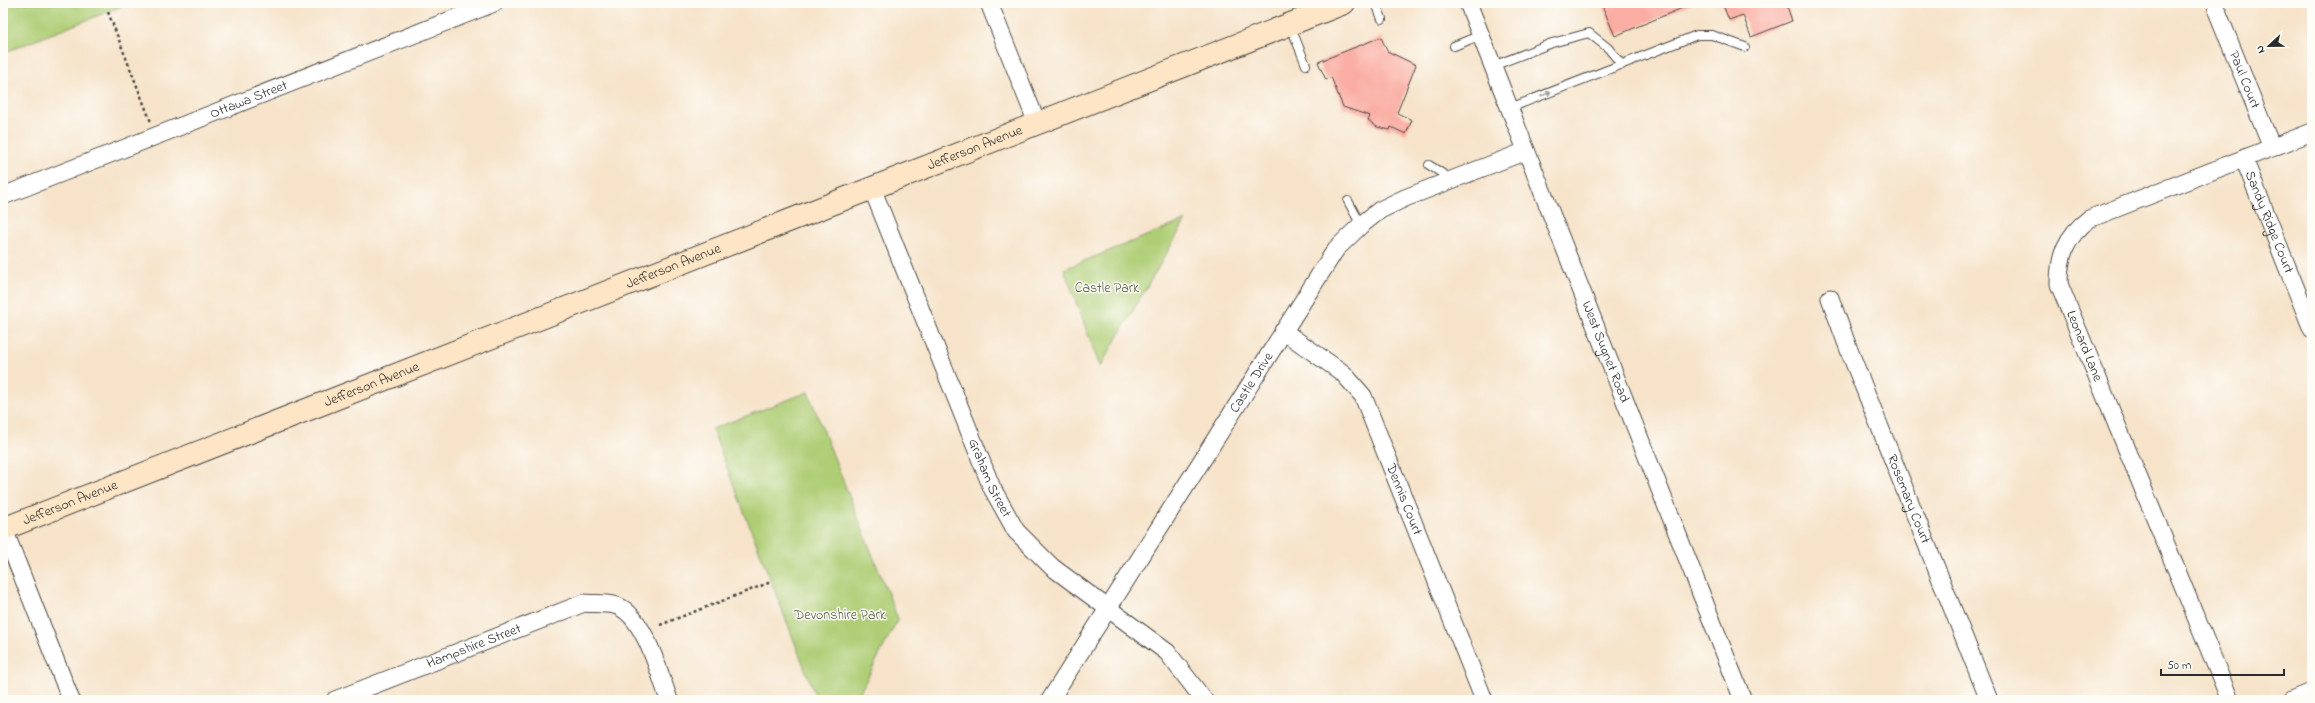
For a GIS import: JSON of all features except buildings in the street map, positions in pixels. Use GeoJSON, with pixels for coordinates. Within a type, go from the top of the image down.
{"type":"FeatureCollection","features":[{"type":"Feature","properties":{"kind":"street","name":"Ottawa Street"},"geometry":{"type":"LineString","coordinates":[[3,196],[494,3]]}},
{"type":"Feature","properties":{"kind":"street"},"geometry":{"type":"LineString","coordinates":[[989,3],[1037,123]]}},
{"type":"Feature","properties":{"kind":"street","name":"Jefferson Avenue"},"geometry":{"type":"LineString","coordinates":[[3,528],[1290,24],[1307,10],[1344,3]]}},
{"type":"Feature","properties":{"kind":"street","name":"West Sugnet Road"},"geometry":{"type":"LineString","coordinates":[[1468,3],[1743,700]]}},
{"type":"Feature","properties":{"kind":"street","name":"Paul Court"},"geometry":{"type":"LineString","coordinates":[[2217,11],[2272,148]]}},
{"type":"Feature","properties":{"kind":"street","name":"Leonard Lane"},"geometry":{"type":"LineString","coordinates":[[2230,700],[2059,284],[2059,263],[2067,242],[2076,229],[2089,219],[2312,132]]}},
{"type":"Feature","properties":{"kind":"street","name":"Castle Drive"},"geometry":{"type":"LineString","coordinates":[[1050,700],[1336,249],[1360,225],[1380,210],[1405,198],[1526,151]]}},
{"type":"Feature","properties":{"kind":"street","name":"Sandy Ridge Court"},"geometry":{"type":"LineString","coordinates":[[2244,159],[2312,329]]}},
{"type":"Feature","properties":{"kind":"street","name":"Graham Street"},"geometry":{"type":"LineString","coordinates":[[872,188],[992,488],[1016,531],[1052,567],[1167,652],[1204,700]]}},
{"type":"Feature","properties":{"kind":"street","name":"Rosemary Court"},"geometry":{"type":"LineString","coordinates":[[1830,298],[1849,350],[1989,700]]}},
{"type":"Feature","properties":{"kind":"street","name":"Dennis Court"},"geometry":{"type":"LineString","coordinates":[[1283,331],[1343,373],[1363,396],[1484,700]]}},
{"type":"Feature","properties":{"kind":"street"},"geometry":{"type":"LineString","coordinates":[[3,528],[71,700]]}},
{"type":"Feature","properties":{"kind":"street","name":"Hampshire Street"},"geometry":{"type":"LineString","coordinates":[[335,700],[360,695],[584,604],[615,605],[631,615],[641,629],[670,700]]}},
{"type":"Feature","properties":{"kind":"street"},"geometry":{"type":"LineString","coordinates":[[2292,700],[2312,692]]}},
{"type":"Feature","properties":{"kind":"lane"},"geometry":{"type":"LineString","coordinates":[[1376,3],[1382,19]]}},
{"type":"Feature","properties":{"kind":"lane"},"geometry":{"type":"LineString","coordinates":[[1290,24],[1306,65]]}},
{"type":"Feature","properties":{"kind":"lane"},"geometry":{"type":"LineString","coordinates":[[1493,66],[1552,44],[1589,33],[1608,48],[1622,65]]}},
{"type":"Feature","properties":{"kind":"lane"},"geometry":{"type":"LineString","coordinates":[[1454,46],[1481,35]]}},
{"type":"Feature","properties":{"kind":"lane"},"geometry":{"type":"LineString","coordinates":[[1510,108],[1697,35],[1712,35],[1746,47]]}},
{"type":"Feature","properties":{"kind":"lane"},"geometry":{"type":"LineString","coordinates":[[1430,165],[1452,180]]}},
{"type":"Feature","properties":{"kind":"lane"},"geometry":{"type":"LineString","coordinates":[[1348,201],[1360,225]]}},
{"type":"Feature","properties":{"kind":"path"},"geometry":{"type":"LineString","coordinates":[[108,12],[156,135]]}},
{"type":"Feature","properties":{"kind":"path"},"geometry":{"type":"LineString","coordinates":[[660,625],[771,582]]}},
{"type":"Feature","properties":{"kind":"green space"},"geometry":{"type":"Polygon","coordinates":[[[3,3],[130,3],[3,53],[3,3]]]}},
{"type":"Feature","properties":{"kind":"green space","name":"Castle Park"},"geometry":{"type":"Polygon","coordinates":[[[1186,220],[1100,367],[1064,269],[1186,220]]]}},
{"type":"Feature","properties":{"kind":"green space","name":"Devonshire Park"},"geometry":{"type":"Polygon","coordinates":[[[808,392],[898,619],[856,700],[817,700],[712,429],[808,392]]]}}]}
